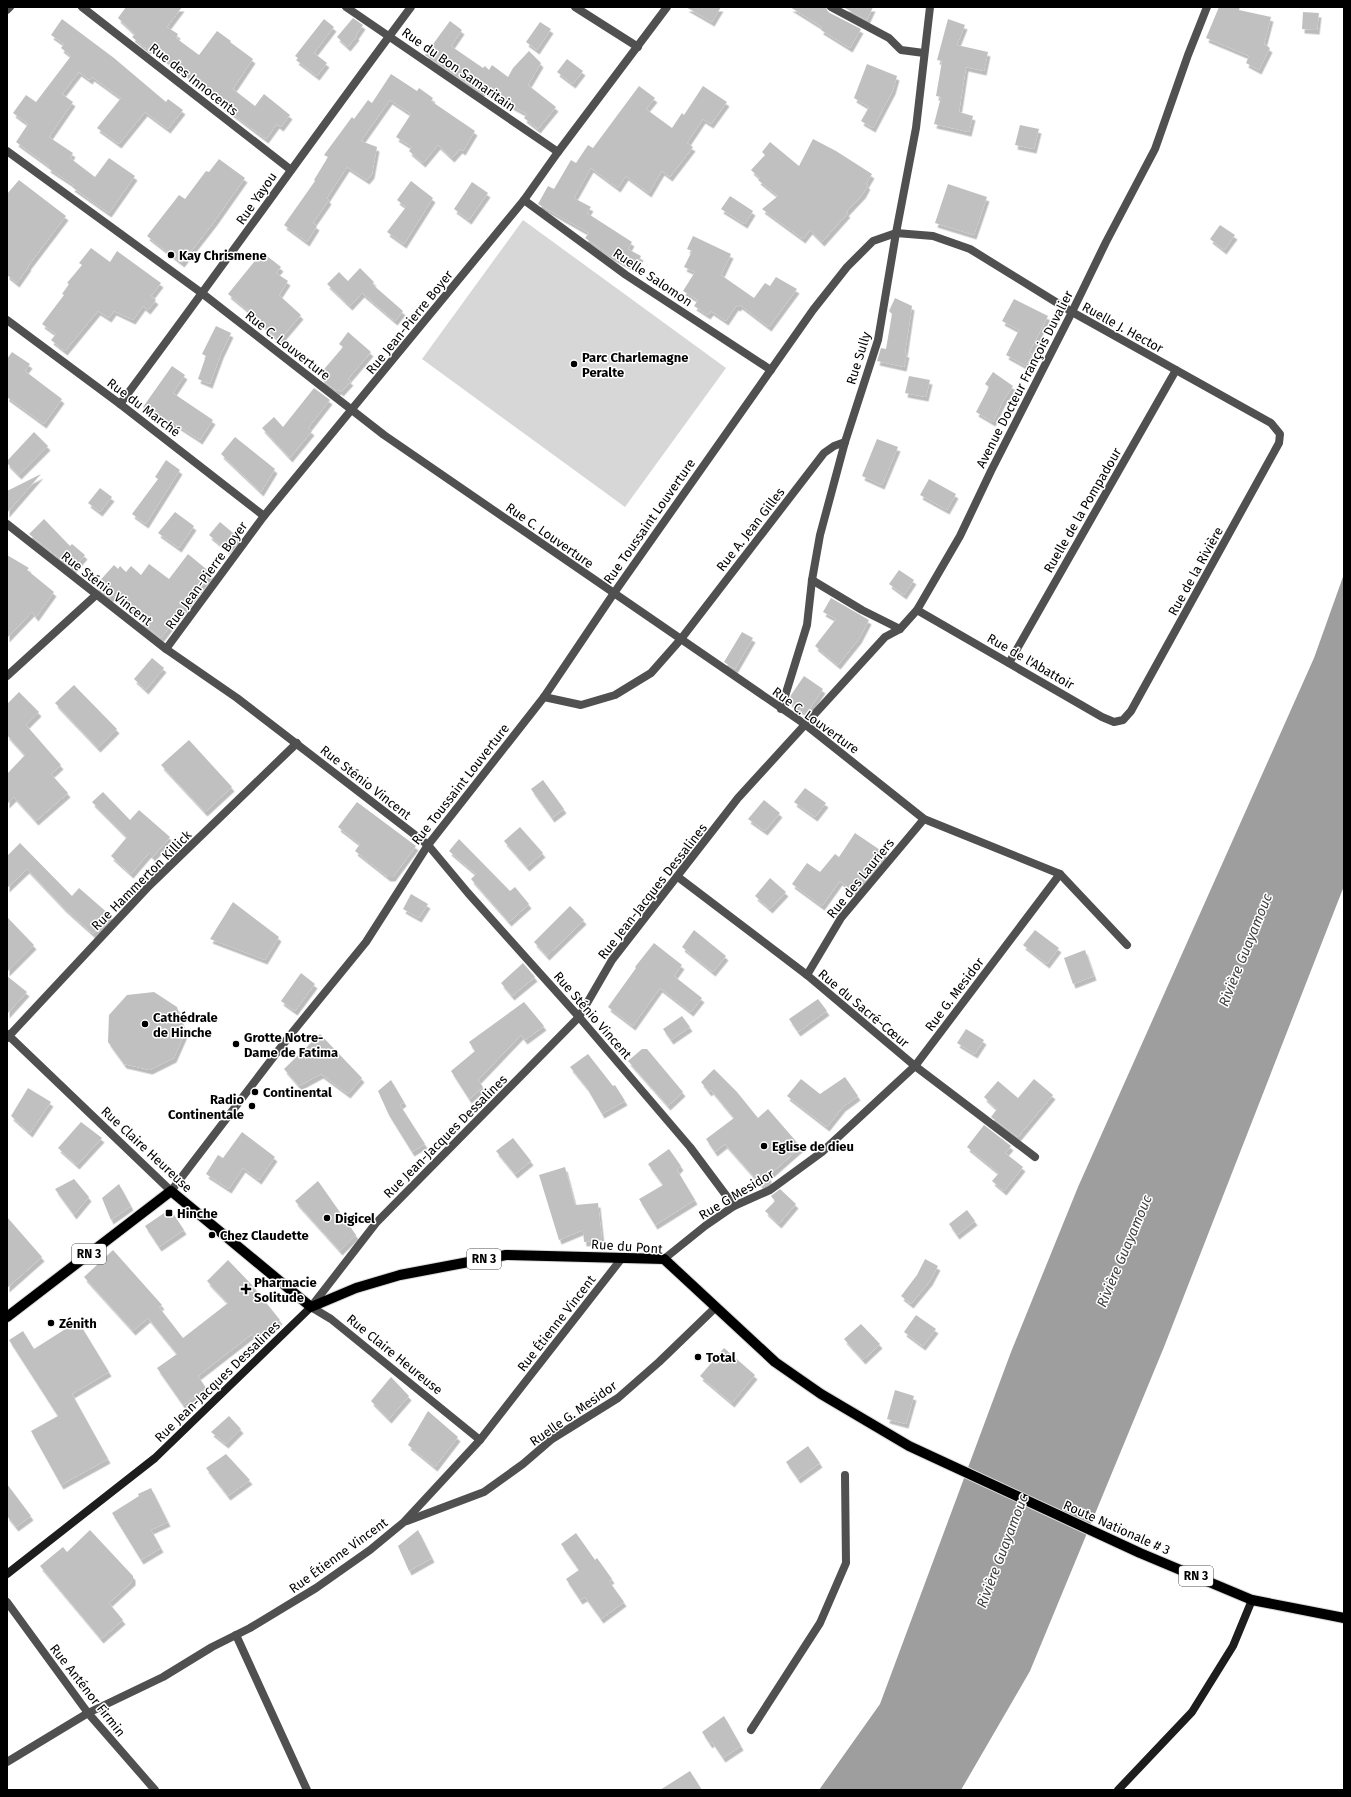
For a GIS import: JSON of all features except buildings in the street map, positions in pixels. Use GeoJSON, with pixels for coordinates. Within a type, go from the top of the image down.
{"type":"FeatureCollection","features":[{"type":"Feature","properties":{"kind":"main road","name":"Rue Claire Heureuse"},"geometry":{"type":"LineString","coordinates":[[171,1191],[311,1307]]}},
{"type":"Feature","properties":{"kind":"main road","name":"Rue Toussaint Louverture"},"geometry":{"type":"LineString","coordinates":[[7,1317],[171,1191]]}},
{"type":"Feature","properties":{"kind":"main road","name":"Rue du Pont"},"geometry":{"type":"LineString","coordinates":[[311,1307],[356,1288],[400,1275],[506,1255],[664,1259],[775,1362],[821,1394],[909,1446]]}},
{"type":"Feature","properties":{"kind":"main road","name":"Rue Jean-Jacques Dessalines"},"geometry":{"type":"LineString","coordinates":[[7,1574],[154,1458],[311,1307]]}},
{"type":"Feature","properties":{"kind":"main road","name":"Route Nationale # 3"},"geometry":{"type":"LineString","coordinates":[[909,1446],[1140,1553],[1252,1600],[1344,1618]]}},
{"type":"Feature","properties":{"kind":"main road"},"geometry":{"type":"LineString","coordinates":[[1118,1790],[1192,1712],[1233,1646],[1252,1600]]}},
{"type":"Feature","properties":{"kind":"street"},"geometry":{"type":"LineString","coordinates":[[7,10],[10,7]]}},
{"type":"Feature","properties":{"kind":"street","name":"Rue des Innocents"},"geometry":{"type":"LineString","coordinates":[[82,7],[291,170]]}},
{"type":"Feature","properties":{"kind":"street","name":"Rue du Bon Samaritain"},"geometry":{"type":"LineString","coordinates":[[346,7],[558,152]]}},
{"type":"Feature","properties":{"kind":"street","name":"Rue Yayou"},"geometry":{"type":"LineString","coordinates":[[120,404],[203,294],[291,170],[412,7]]}},
{"type":"Feature","properties":{"kind":"street"},"geometry":{"type":"LineString","coordinates":[[575,7],[638,48]]}},
{"type":"Feature","properties":{"kind":"street","name":"Rue Jean-Pierre Boyer"},"geometry":{"type":"LineString","coordinates":[[166,649],[264,516],[352,411],[524,200],[558,152],[638,48],[667,7]]}},
{"type":"Feature","properties":{"kind":"street"},"geometry":{"type":"LineString","coordinates":[[831,7],[889,38],[901,50],[924,53]]}},
{"type":"Feature","properties":{"kind":"street","name":"Rue Sully"},"geometry":{"type":"LineString","coordinates":[[781,709],[807,625],[812,580],[820,535],[845,442],[878,340],[916,128],[930,7]]}},
{"type":"Feature","properties":{"kind":"street","name":"Avenue Docteur François Duvalier"},"geometry":{"type":"LineString","coordinates":[[806,725],[885,637],[900,629],[917,610],[960,536],[1106,242],[1155,149],[1207,7]]}},
{"type":"Feature","properties":{"kind":"street","name":"Rue C. Louverture"},"geometry":{"type":"LineString","coordinates":[[7,151],[203,294],[384,435],[806,725],[924,819],[1060,874],[1127,944]]}},
{"type":"Feature","properties":{"kind":"street","name":"Ruelle Salomon"},"geometry":{"type":"LineString","coordinates":[[524,200],[626,275],[771,370]]}},
{"type":"Feature","properties":{"kind":"street","name":"Ruelle J. Hector"},"geometry":{"type":"LineString","coordinates":[[896,233],[933,236],[970,249],[1072,312],[1271,422],[1280,434],[1279,443]]}},
{"type":"Feature","properties":{"kind":"street","name":"Rue Toussaint Louverture"},"geometry":{"type":"LineString","coordinates":[[171,1191],[291,1034],[366,942],[428,845],[544,697],[614,593],[813,310],[847,267],[873,241],[896,233]]}},
{"type":"Feature","properties":{"kind":"street","name":"Rue du Marché"},"geometry":{"type":"LineString","coordinates":[[7,320],[120,404],[264,516]]}},
{"type":"Feature","properties":{"kind":"street","name":"Ruelle de la Pompadour"},"geometry":{"type":"LineString","coordinates":[[1009,663],[1176,370]]}},
{"type":"Feature","properties":{"kind":"street","name":"Rue A. Jean Gilles"},"geometry":{"type":"LineString","coordinates":[[544,697],[581,705],[614,695],[651,673],[680,639],[824,453],[834,446],[845,442]]}},
{"type":"Feature","properties":{"kind":"street","name":"Rue de la Rivière"},"geometry":{"type":"LineString","coordinates":[[1131,711],[1279,443]]}},
{"type":"Feature","properties":{"kind":"street","name":"Rue Sténio Vincent"},"geometry":{"type":"LineString","coordinates":[[7,524],[166,649],[238,698],[428,845],[468,893],[579,1017],[690,1147],[734,1206]]}},
{"type":"Feature","properties":{"kind":"street"},"geometry":{"type":"LineString","coordinates":[[812,580],[862,610],[900,629]]}},
{"type":"Feature","properties":{"kind":"street"},"geometry":{"type":"LineString","coordinates":[[7,676],[96,595]]}},
{"type":"Feature","properties":{"kind":"street","name":"Rue de l'Abattoir"},"geometry":{"type":"LineString","coordinates":[[917,610],[1102,717],[1114,722],[1122,720],[1131,711]]}},
{"type":"Feature","properties":{"kind":"street","name":"Rue Jean-Jacques Dessalines"},"geometry":{"type":"LineString","coordinates":[[311,1307],[376,1223],[579,1017],[612,960],[738,798],[806,725]]}},
{"type":"Feature","properties":{"kind":"street","name":"Rue Hammerton Killick"},"geometry":{"type":"LineString","coordinates":[[8,1036],[149,886],[297,743]]}},
{"type":"Feature","properties":{"kind":"street","name":"Rue des Lauriers"},"geometry":{"type":"LineString","coordinates":[[807,975],[841,918],[924,819]]}},
{"type":"Feature","properties":{"kind":"street","name":"Rue G. Mesidor"},"geometry":{"type":"LineString","coordinates":[[822,1152],[915,1066],[1060,874]]}},
{"type":"Feature","properties":{"kind":"street","name":"Rue du Sacré-Cœur"},"geometry":{"type":"LineString","coordinates":[[678,877],[807,975],[915,1066],[1035,1158]]}},
{"type":"Feature","properties":{"kind":"street","name":"Rue Claire Heureuse"},"geometry":{"type":"LineString","coordinates":[[8,1036],[171,1191]]}},
{"type":"Feature","properties":{"kind":"street","name":"Rue G Mesidor"},"geometry":{"type":"LineString","coordinates":[[664,1259],[705,1226],[734,1206],[770,1190],[822,1152]]}},
{"type":"Feature","properties":{"kind":"street","name":"Rue Étienne Vincent"},"geometry":{"type":"LineString","coordinates":[[7,1762],[88,1712],[163,1677],[236,1635],[316,1588],[370,1550],[404,1522],[480,1440],[622,1258]]}},
{"type":"Feature","properties":{"kind":"street","name":"Rue Claire Heureuse"},"geometry":{"type":"LineString","coordinates":[[311,1307],[331,1319],[480,1440]]}},
{"type":"Feature","properties":{"kind":"street","name":"Ruelle G. Mesidor"},"geometry":{"type":"LineString","coordinates":[[404,1522],[484,1492],[523,1464],[552,1439],[618,1398],[659,1362],[716,1307]]}},
{"type":"Feature","properties":{"kind":"street"},"geometry":{"type":"LineString","coordinates":[[751,1730],[820,1623],[846,1563],[845,1475]]}},
{"type":"Feature","properties":{"kind":"street","name":"Rue Anténor Firmin"},"geometry":{"type":"LineString","coordinates":[[7,1602],[88,1712],[155,1790]]}},
{"type":"Feature","properties":{"kind":"street"},"geometry":{"type":"LineString","coordinates":[[236,1635],[307,1790]]}},
{"type":"Feature","properties":{"kind":"shaded area","name":"Parc Charlemagne Peralte"},"geometry":{"type":"Polygon","coordinates":[[[523,220],[726,368],[625,507],[422,359],[523,220]]]}},
{"type":"Feature","properties":{"kind":"water","name":"Rivière Guayamouc"},"geometry":{"type":"Polygon","coordinates":[[[1344,574],[1344,886],[1164,1347],[1030,1671],[961,1790],[819,1790],[880,1704],[1011,1352],[1078,1187],[1314,658],[1344,574]]]}},
{"type":"Feature","properties":{"kind":"place","name":"Kay Chrismene"},"geometry":{"type":"Point","coordinates":[171,255]}},
{"type":"Feature","properties":{"kind":"place","name":"Parc Charlemagne Peralte"},"geometry":{"type":"Point","coordinates":[574,364]}},
{"type":"Feature","properties":{"kind":"place","name":"Cathédrale de Hinche"},"geometry":{"type":"Point","coordinates":[145,1024]}},
{"type":"Feature","properties":{"kind":"place","name":"Grotte Notre- Dame de Fatima"},"geometry":{"type":"Point","coordinates":[236,1044]}},
{"type":"Feature","properties":{"kind":"place","name":"Continental"},"geometry":{"type":"Point","coordinates":[255,1092]}},
{"type":"Feature","properties":{"kind":"place","name":"Radio Continentale"},"geometry":{"type":"Point","coordinates":[252,1106]}},
{"type":"Feature","properties":{"kind":"place","name":"Eglise de dieu"},"geometry":{"type":"Point","coordinates":[764,1146]}},
{"type":"Feature","properties":{"kind":"place","name":"Hinche"},"geometry":{"type":"Point","coordinates":[169,1213]}},
{"type":"Feature","properties":{"kind":"place","name":"Digicel"},"geometry":{"type":"Point","coordinates":[327,1218]}},
{"type":"Feature","properties":{"kind":"place","name":"Chez Claudette"},"geometry":{"type":"Point","coordinates":[212,1235]}},
{"type":"Feature","properties":{"kind":"place","name":"Pharmacie Solitude"},"geometry":{"type":"Point","coordinates":[246,1289]}},
{"type":"Feature","properties":{"kind":"place","name":"Zénith"},"geometry":{"type":"Point","coordinates":[51,1323]}},
{"type":"Feature","properties":{"kind":"place","name":"Total"},"geometry":{"type":"Point","coordinates":[698,1357]}}]}
